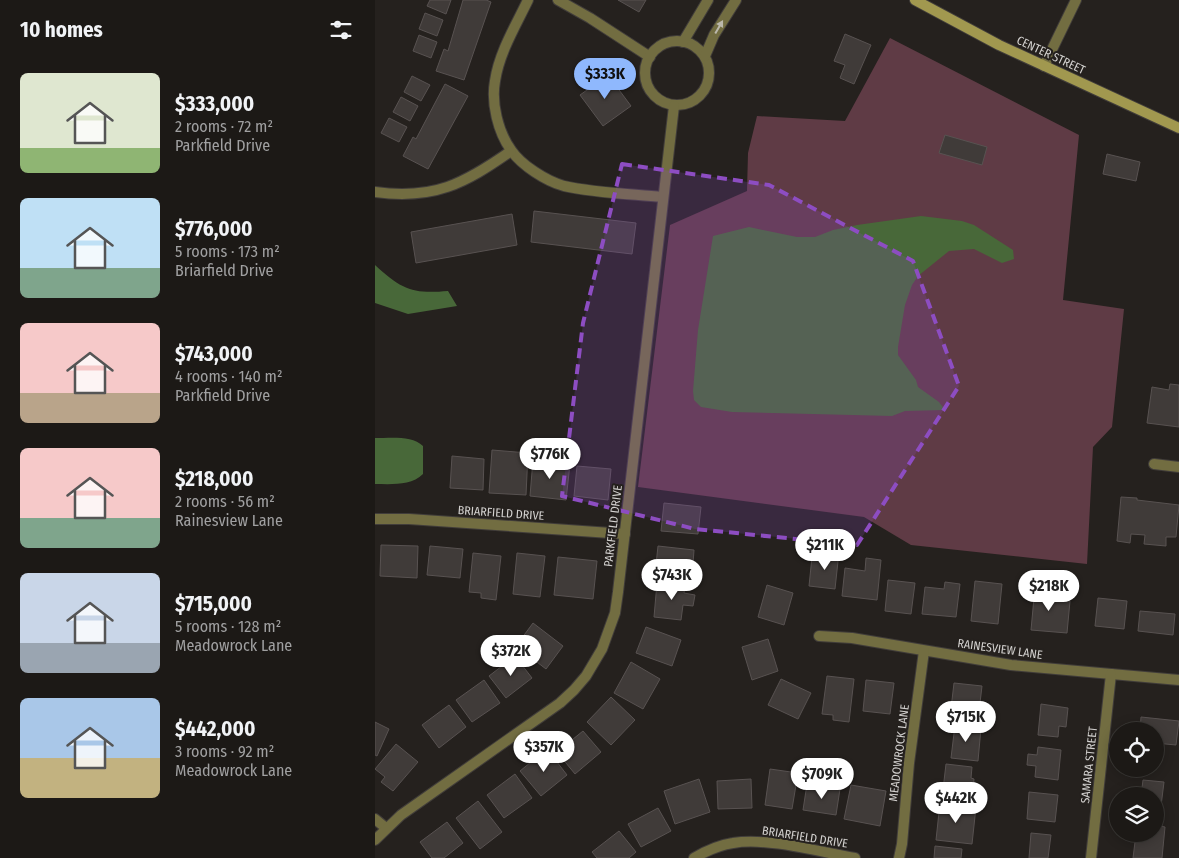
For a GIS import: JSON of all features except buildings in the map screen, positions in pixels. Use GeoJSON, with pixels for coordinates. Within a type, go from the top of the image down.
{"type":"FeatureCollection","features":[{"type":"Feature","properties":{"kind":"main road","name":"CENTER STREET"},"geometry":{"type":"LineString","coordinates":[[915,0],[992,41],[1179,128]]}},
{"type":"Feature","properties":{"kind":"street"},"geometry":{"type":"LineString","coordinates":[[528,0],[506,47],[494,82],[498,119],[511,151],[529,168],[554,183],[576,188],[663,198]]}},
{"type":"Feature","properties":{"kind":"street"},"geometry":{"type":"LineString","coordinates":[[558,0],[590,18],[650,57]]}},
{"type":"Feature","properties":{"kind":"street"},"geometry":{"type":"LineString","coordinates":[[683,42],[709,0]]}},
{"type":"Feature","properties":{"kind":"street"},"geometry":{"type":"LineString","coordinates":[[705,56],[714,35],[735,0]]}},
{"type":"Feature","properties":{"kind":"street"},"geometry":{"type":"LineString","coordinates":[[1044,66],[1076,0]]}},
{"type":"Feature","properties":{"kind":"street"},"geometry":{"type":"LineString","coordinates":[[674,41],[683,42],[699,50],[705,56],[710,76],[702,95],[685,105],[674,106],[663,103],[654,96],[648,87],[645,76],[646,65],[657,48],[674,41]]}},
{"type":"Feature","properties":{"kind":"street","name":"PARKFIELD DRIVE"},"geometry":{"type":"LineString","coordinates":[[375,840],[385,828],[401,815],[560,703],[586,676],[602,648],[615,613],[674,106]]}},
{"type":"Feature","properties":{"kind":"street"},"geometry":{"type":"LineString","coordinates":[[375,192],[399,195],[439,191],[470,177],[511,151]]}},
{"type":"Feature","properties":{"kind":"street"},"geometry":{"type":"LineString","coordinates":[[1154,464],[1179,467]]}},
{"type":"Feature","properties":{"kind":"street","name":"BRIARFIELD DRIVE"},"geometry":{"type":"LineString","coordinates":[[375,519],[409,519],[625,534]]}},
{"type":"Feature","properties":{"kind":"street","name":"RAINESVIEW LANE"},"geometry":{"type":"LineString","coordinates":[[819,636],[852,638],[1020,666],[1179,680]]}},
{"type":"Feature","properties":{"kind":"street","name":"MEADOWROCK LANE"},"geometry":{"type":"LineString","coordinates":[[899,858],[924,650]]}},
{"type":"Feature","properties":{"kind":"street","name":"SAMARA STREET"},"geometry":{"type":"LineString","coordinates":[[1091,858],[1111,674]]}},
{"type":"Feature","properties":{"kind":"street"},"geometry":{"type":"LineString","coordinates":[[375,819],[385,828]]}},
{"type":"Feature","properties":{"kind":"street","name":"BRIARFIELD DRIVE"},"geometry":{"type":"LineString","coordinates":[[694,858],[722,845],[750,842],[767,843],[855,858]]}},
{"type":"Feature","properties":{"kind":"highlighted area"},"geometry":{"type":"Polygon","coordinates":[[[622,164],[769,185],[913,261],[959,386],[857,545],[695,529],[562,496],[583,323],[622,164]]]}},
{"type":"Feature","properties":{"kind":"shaded area"},"geometry":{"type":"Polygon","coordinates":[[[890,38],[1079,135],[1063,300],[1124,309],[1112,427],[1093,447],[1087,564],[911,545],[864,517],[638,487],[670,225],[747,191],[748,153],[757,116],[845,121],[890,38]]]}},
{"type":"Feature","properties":{"kind":"shaded area"},"geometry":{"type":"Polygon","coordinates":[[[921,216],[962,221],[974,225],[1013,250],[1014,259],[1002,263],[974,249],[949,251],[918,276],[912,285],[905,305],[898,355],[916,380],[918,387],[939,402],[945,410],[905,411],[892,416],[732,412],[701,407],[694,400],[693,391],[698,330],[713,236],[749,227],[797,237],[815,237],[833,230],[857,225],[921,216]]]}},
{"type":"Feature","properties":{"kind":"shaded area"},"geometry":{"type":"Polygon","coordinates":[[[375,265],[401,285],[417,291],[448,291],[457,306],[408,314],[375,303],[375,265]]]}},
{"type":"Feature","properties":{"kind":"shaded area"},"geometry":{"type":"Polygon","coordinates":[[[375,438],[401,438],[418,442],[423,446],[423,474],[413,481],[375,484],[375,438]]]}}]}
